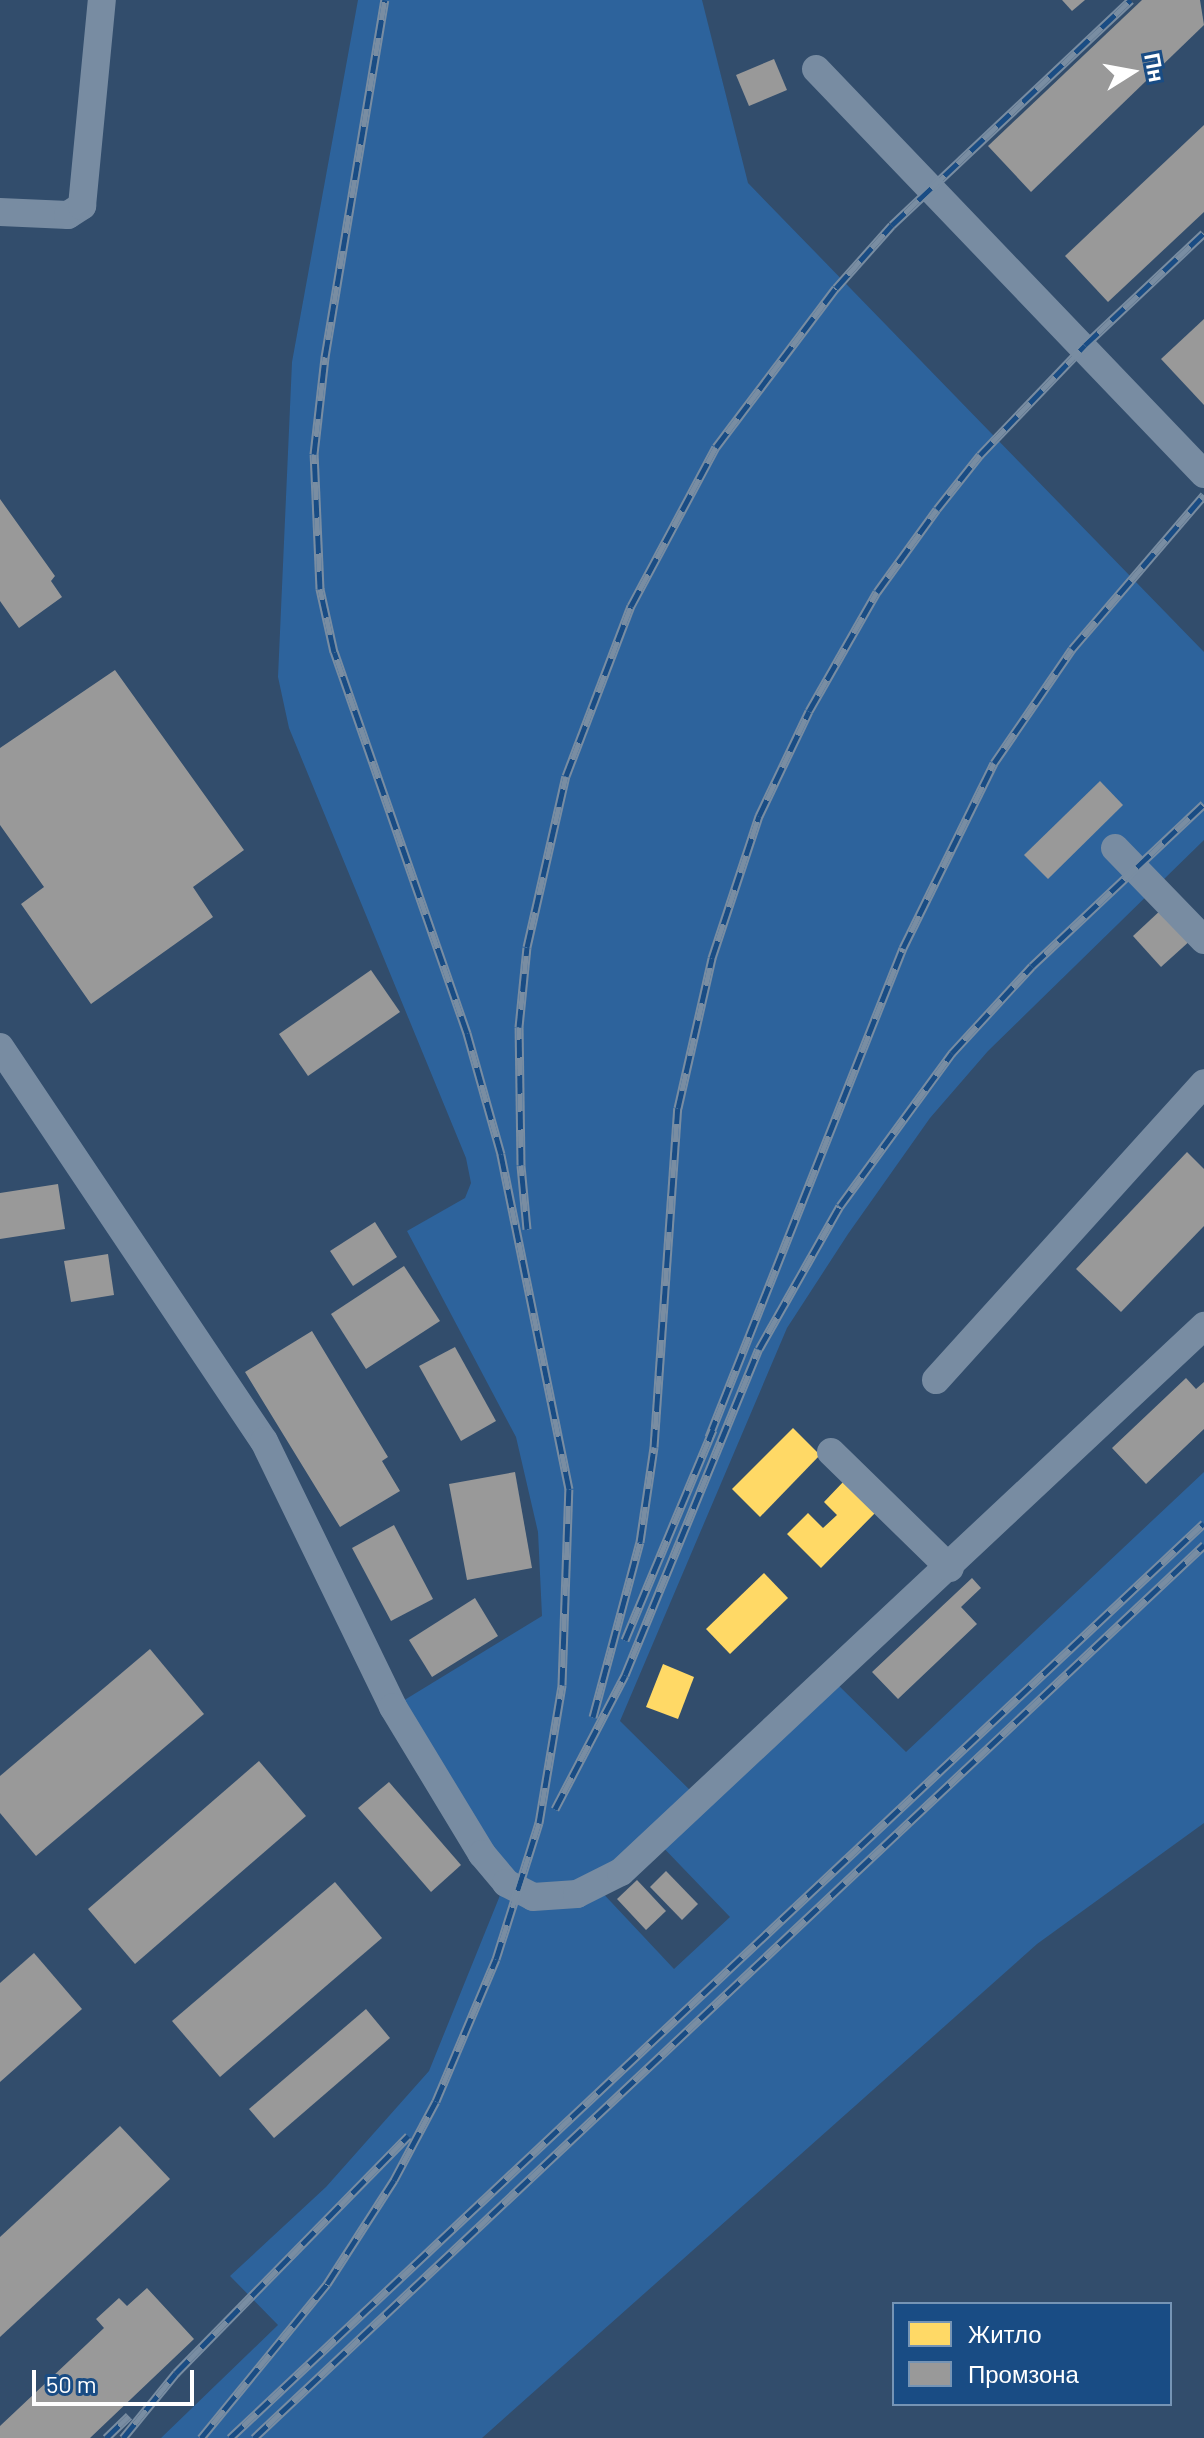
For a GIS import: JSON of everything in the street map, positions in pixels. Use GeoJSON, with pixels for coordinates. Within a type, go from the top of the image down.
{"type":"FeatureCollection","features":[{"type":"Feature","properties":{"kind":"street"},"geometry":{"type":"LineString","coordinates":[[0,212],[68,215],[82,206],[102,0]]}},
{"type":"Feature","properties":{"kind":"street"},"geometry":{"type":"LineString","coordinates":[[816,69],[1204,474]]}},
{"type":"Feature","properties":{"kind":"street"},"geometry":{"type":"LineString","coordinates":[[1115,848],[1204,940]]}},
{"type":"Feature","properties":{"kind":"street"},"geometry":{"type":"LineString","coordinates":[[0,1047],[245,1409],[289,1486],[393,1707],[488,1862],[523,1894],[569,1896],[621,1872],[950,1568],[1204,1326]]}},
{"type":"Feature","properties":{"kind":"street"},"geometry":{"type":"LineString","coordinates":[[936,1380],[1204,1083]]}},
{"type":"Feature","properties":{"kind":"street"},"geometry":{"type":"LineString","coordinates":[[831,1452],[950,1568]]}},
{"type":"Feature","properties":{"kind":"shaded area"},"geometry":{"type":"Polygon","coordinates":[[[358,0],[702,0],[748,183],[1204,652],[1204,840],[988,1051],[930,1118],[848,1234],[787,1328],[620,1721],[700,1800],[831,1678],[906,1752],[1204,1472],[1204,1823],[1037,1944],[482,2438],[161,2438],[278,2325],[230,2276],[326,2187],[429,2071],[505,1883],[393,1707],[542,1616],[538,1532],[516,1437],[407,1231],[465,1198],[471,1183],[466,1158],[289,728],[278,677],[292,362],[358,0]],[[656,1840],[597,1887],[674,1969],[730,1917],[656,1840]]]}},
{"type":"Feature","properties":{"kind":"building: Житло"},"geometry":{"type":"Polygon","coordinates":[[[793,1428],[820,1455],[760,1517],[732,1489],[793,1428]]]}},
{"type":"Feature","properties":{"kind":"building: Житло"},"geometry":{"type":"Polygon","coordinates":[[[844,1481],[876,1512],[821,1568],[787,1534],[808,1513],[823,1528],[837,1515],[824,1502],[844,1481]]]}},
{"type":"Feature","properties":{"kind":"building: Житло"},"geometry":{"type":"Polygon","coordinates":[[[764,1573],[788,1598],[730,1654],[706,1629],[764,1573]]]}},
{"type":"Feature","properties":{"kind":"building: Житло"},"geometry":{"type":"Polygon","coordinates":[[[663,1664],[694,1677],[678,1719],[646,1707],[663,1664]]]}},
{"type":"Feature","properties":{"kind":"building: Промзона"},"geometry":{"type":"Polygon","coordinates":[[[1062,0],[1085,0],[1072,11],[1062,0]]]}},
{"type":"Feature","properties":{"kind":"building: Промзона"},"geometry":{"type":"Polygon","coordinates":[[[1142,0],[1200,0],[1204,25],[1031,192],[988,146],[1142,0]]]}},
{"type":"Feature","properties":{"kind":"building: Промзона"},"geometry":{"type":"Polygon","coordinates":[[[774,59],[787,90],[749,106],[736,75],[774,59]]]}},
{"type":"Feature","properties":{"kind":"building: Промзона"},"geometry":{"type":"Polygon","coordinates":[[[1204,125],[1204,212],[1108,302],[1065,256],[1204,125]]]}},
{"type":"Feature","properties":{"kind":"building: Промзона"},"geometry":{"type":"Polygon","coordinates":[[[1204,319],[1204,405],[1161,359],[1204,319]]]}},
{"type":"Feature","properties":{"kind":"building: Промзона"},"geometry":{"type":"Polygon","coordinates":[[[0,499],[55,576],[51,581],[62,597],[19,628],[0,601],[0,499]]]}},
{"type":"Feature","properties":{"kind":"building: Промзона"},"geometry":{"type":"Polygon","coordinates":[[[115,670],[244,850],[193,887],[213,917],[91,1004],[21,904],[44,887],[0,825],[0,748],[115,670]]]}},
{"type":"Feature","properties":{"kind":"building: Промзона"},"geometry":{"type":"Polygon","coordinates":[[[1100,781],[1123,805],[1048,879],[1024,855],[1100,781]]]}},
{"type":"Feature","properties":{"kind":"building: Промзона"},"geometry":{"type":"Polygon","coordinates":[[[1163,908],[1192,939],[1161,967],[1133,936],[1163,908]]]}},
{"type":"Feature","properties":{"kind":"building: Промзона"},"geometry":{"type":"Polygon","coordinates":[[[371,970],[400,1012],[308,1076],[279,1034],[371,970]]]}},
{"type":"Feature","properties":{"kind":"building: Промзона"},"geometry":{"type":"Polygon","coordinates":[[[1187,1152],[1204,1169],[1204,1226],[1121,1312],[1076,1269],[1187,1152]]]}},
{"type":"Feature","properties":{"kind":"building: Промзона"},"geometry":{"type":"Polygon","coordinates":[[[58,1184],[65,1229],[0,1239],[0,1193],[58,1184]]]}},
{"type":"Feature","properties":{"kind":"building: Промзона"},"geometry":{"type":"Polygon","coordinates":[[[375,1222],[397,1257],[353,1286],[330,1251],[375,1222]]]}},
{"type":"Feature","properties":{"kind":"building: Промзона"},"geometry":{"type":"Polygon","coordinates":[[[108,1254],[114,1295],[71,1302],[64,1261],[108,1254]]]}},
{"type":"Feature","properties":{"kind":"building: Промзона"},"geometry":{"type":"Polygon","coordinates":[[[404,1266],[440,1321],[366,1369],[331,1314],[404,1266]]]}},
{"type":"Feature","properties":{"kind":"building: Промзона"},"geometry":{"type":"Polygon","coordinates":[[[312,1331],[388,1457],[382,1461],[400,1491],[340,1527],[245,1372],[312,1331]]]}},
{"type":"Feature","properties":{"kind":"building: Промзона"},"geometry":{"type":"Polygon","coordinates":[[[455,1347],[496,1421],[461,1441],[419,1366],[455,1347]]]}},
{"type":"Feature","properties":{"kind":"building: Промзона"},"geometry":{"type":"Polygon","coordinates":[[[1186,1378],[1196,1389],[1204,1382],[1204,1429],[1146,1484],[1112,1448],[1186,1378]]]}},
{"type":"Feature","properties":{"kind":"building: Промзона"},"geometry":{"type":"Polygon","coordinates":[[[515,1472],[532,1568],[467,1580],[449,1484],[515,1472]]]}},
{"type":"Feature","properties":{"kind":"building: Промзона"},"geometry":{"type":"Polygon","coordinates":[[[394,1525],[433,1599],[391,1621],[352,1548],[394,1525]]]}},
{"type":"Feature","properties":{"kind":"building: Промзона"},"geometry":{"type":"Polygon","coordinates":[[[972,1578],[981,1588],[961,1607],[977,1624],[898,1699],[872,1672],[972,1578]]]}},
{"type":"Feature","properties":{"kind":"building: Промзона"},"geometry":{"type":"Polygon","coordinates":[[[475,1598],[498,1636],[432,1677],[409,1640],[475,1598]]]}},
{"type":"Feature","properties":{"kind":"building: Промзона"},"geometry":{"type":"Polygon","coordinates":[[[150,1649],[204,1714],[36,1856],[0,1813],[0,1776],[150,1649]]]}},
{"type":"Feature","properties":{"kind":"building: Промзона"},"geometry":{"type":"Polygon","coordinates":[[[259,1761],[306,1816],[135,1964],[88,1909],[259,1761]]]}},
{"type":"Feature","properties":{"kind":"building: Промзона"},"geometry":{"type":"Polygon","coordinates":[[[389,1782],[461,1865],[431,1892],[358,1808],[389,1782]]]}},
{"type":"Feature","properties":{"kind":"building: Промзона"},"geometry":{"type":"Polygon","coordinates":[[[666,1871],[698,1904],[682,1920],[650,1887],[666,1871]]]}},
{"type":"Feature","properties":{"kind":"building: Промзона"},"geometry":{"type":"Polygon","coordinates":[[[637,1880],[666,1911],[646,1930],[617,1899],[637,1880]]]}},
{"type":"Feature","properties":{"kind":"building: Промзона"},"geometry":{"type":"Polygon","coordinates":[[[335,1882],[382,1938],[220,2077],[172,2021],[335,1882]]]}},
{"type":"Feature","properties":{"kind":"building: Промзона"},"geometry":{"type":"Polygon","coordinates":[[[34,1953],[82,2009],[0,2082],[0,1983],[34,1953]]]}},
{"type":"Feature","properties":{"kind":"building: Промзона"},"geometry":{"type":"Polygon","coordinates":[[[366,2009],[390,2038],[274,2138],[249,2109],[366,2009]]]}},
{"type":"Feature","properties":{"kind":"building: Промзона"},"geometry":{"type":"Polygon","coordinates":[[[120,2126],[170,2179],[0,2337],[0,2237],[120,2126]]]}},
{"type":"Feature","properties":{"kind":"building: Промзона"},"geometry":{"type":"Polygon","coordinates":[[[147,2288],[194,2339],[90,2438],[0,2438],[0,2426],[104,2328],[96,2319],[119,2298],[127,2306],[147,2288]]]}},
{"type":"Feature","properties":{"kind":"railway"},"geometry":{"type":"LineString","coordinates":[[201,2438],[327,2284],[394,2180],[436,2101],[496,1959],[539,1823],[562,1685],[569,1489],[501,1154],[467,1033],[334,652],[320,589],[314,454],[325,357],[385,0]]}},
{"type":"Feature","properties":{"kind":"railway"},"geometry":{"type":"LineString","coordinates":[[527,1229],[521,1165],[519,1027],[527,947],[566,776],[631,606],[716,447],[836,288],[892,225],[1131,0]]}},
{"type":"Feature","properties":{"kind":"railway"},"geometry":{"type":"LineString","coordinates":[[593,1717],[640,1542],[654,1447],[678,1108],[712,958],[759,816],[809,711],[877,592],[937,509],[980,455],[1085,345],[1204,233]]}},
{"type":"Feature","properties":{"kind":"railway"},"geometry":{"type":"LineString","coordinates":[[709,1437],[903,948],[994,763],[1072,649],[1204,495]]}},
{"type":"Feature","properties":{"kind":"railway"},"geometry":{"type":"LineString","coordinates":[[555,1809],[625,1675],[759,1349],[840,1206],[952,1053],[1032,966],[1204,804]]}},
{"type":"Feature","properties":{"kind":"railway"},"geometry":{"type":"LineString","coordinates":[[625,1640],[713,1430]]}},
{"type":"Feature","properties":{"kind":"railway"},"geometry":{"type":"LineString","coordinates":[[230,2438],[1204,1523]]}},
{"type":"Feature","properties":{"kind":"railway"},"geometry":{"type":"LineString","coordinates":[[254,2438],[1204,1545]]}},
{"type":"Feature","properties":{"kind":"railway"},"geometry":{"type":"LineString","coordinates":[[123,2438],[176,2373],[408,2136]]}},
{"type":"Feature","properties":{"kind":"railway"},"geometry":{"type":"LineString","coordinates":[[106,2438],[129,2416]]}}]}
